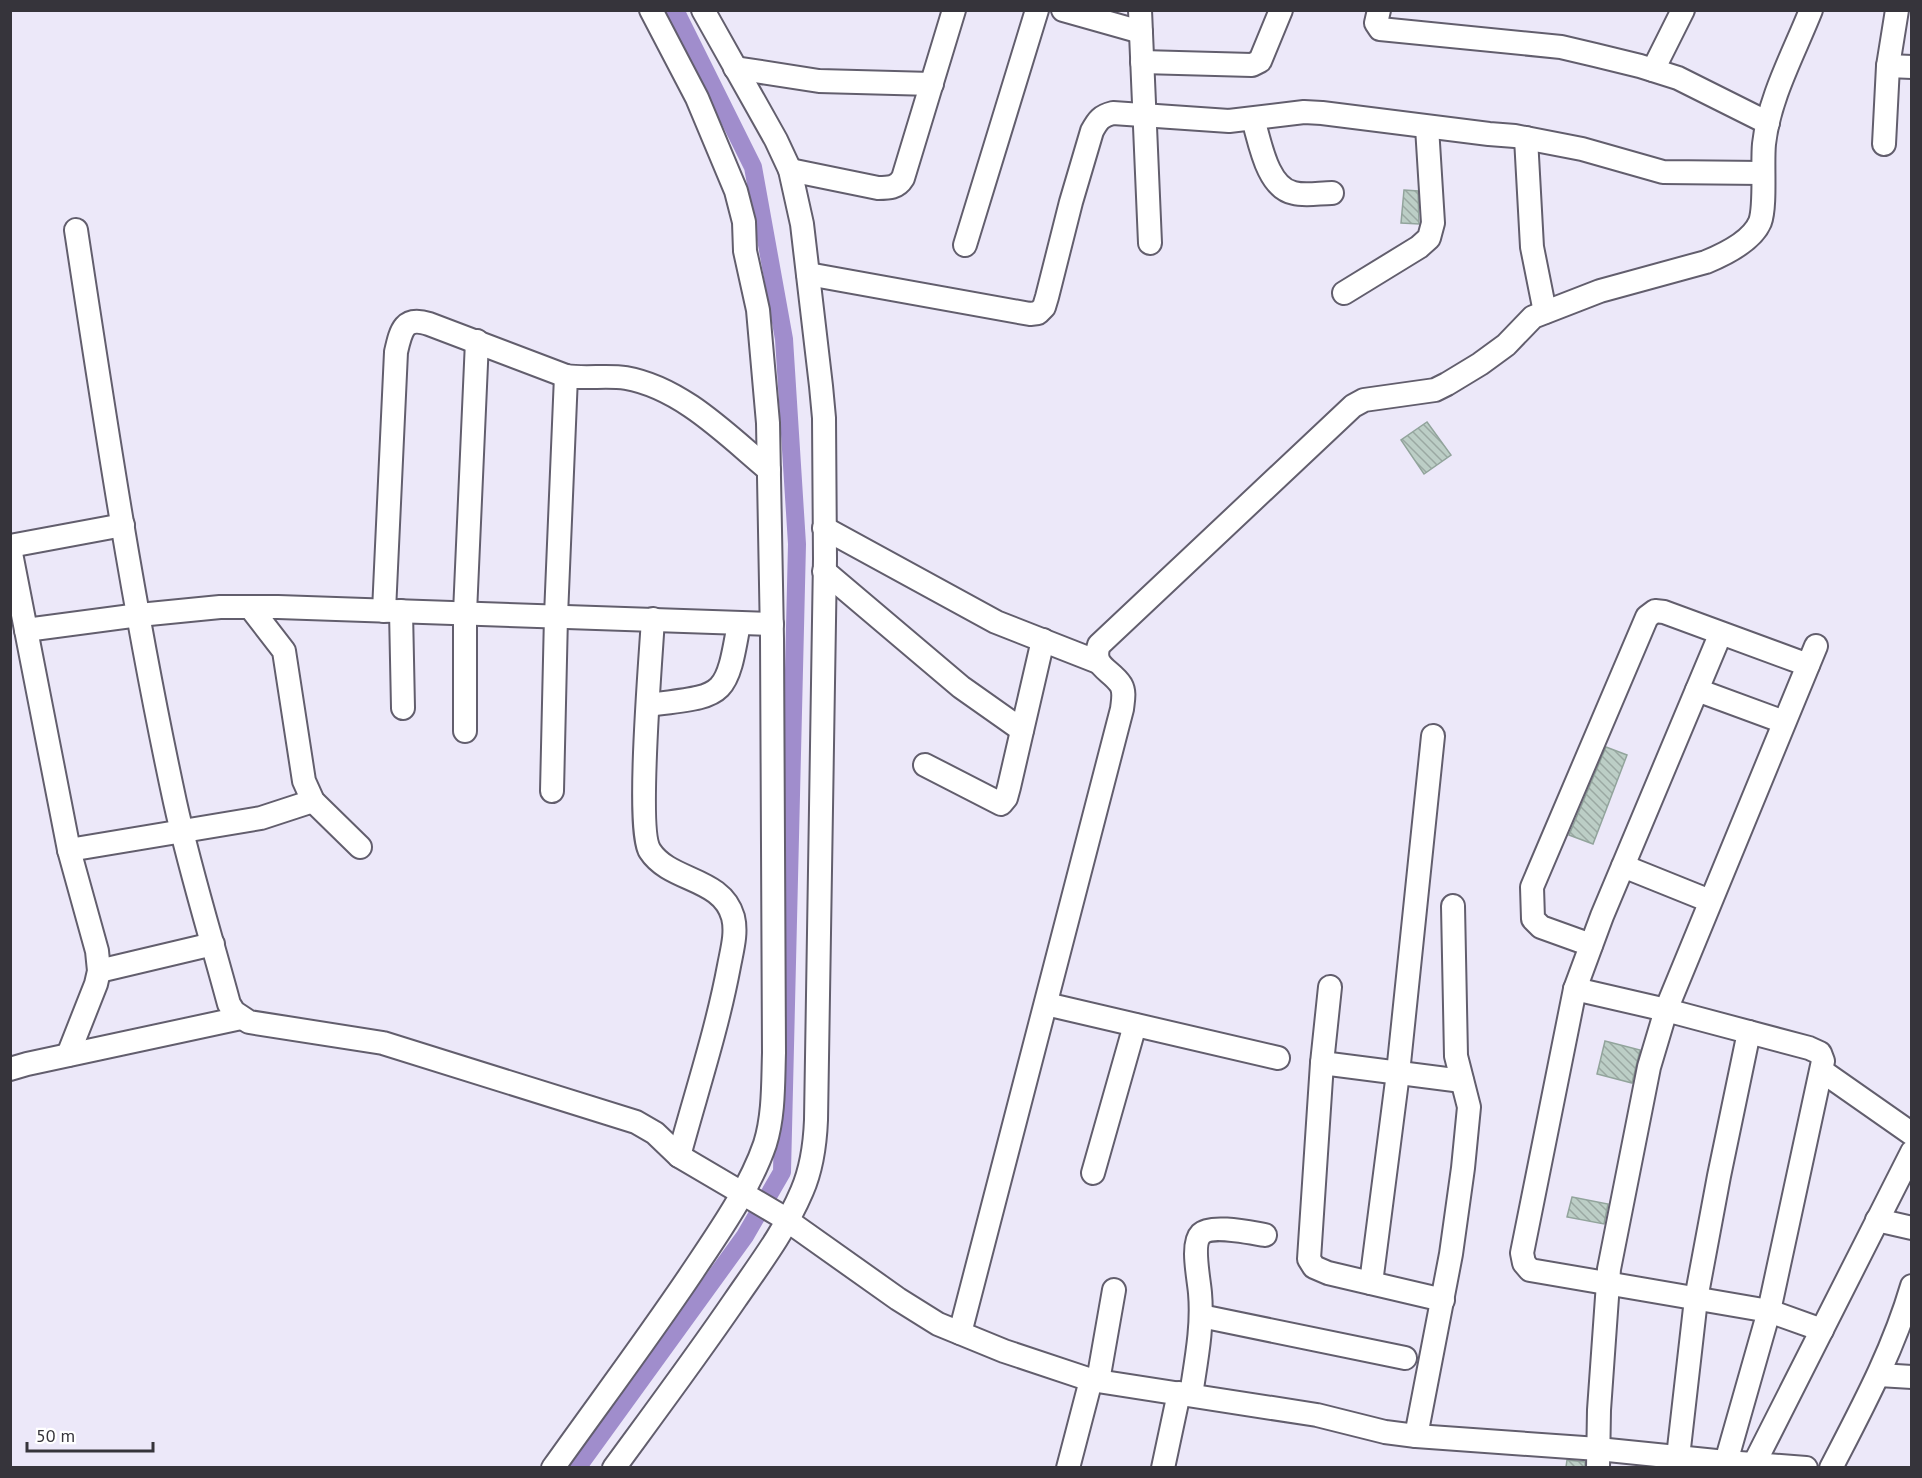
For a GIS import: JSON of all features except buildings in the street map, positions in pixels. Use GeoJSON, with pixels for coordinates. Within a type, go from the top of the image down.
{"type":"FeatureCollection","features":[{"type":"Feature","properties":{"kind":"street"},"geometry":{"type":"LineString","coordinates":[[553,1467],[649,1336],[746,1196],[749,1181],[765,1143],[772,1100],[774,1030],[772,624],[768,423],[758,310],[745,251],[741,205],[697,98],[651,10]]}},
{"type":"Feature","properties":{"kind":"street"},"geometry":{"type":"LineString","coordinates":[[614,1467],[690,1366],[775,1243],[784,1218],[802,1191],[810,1168],[814,1152],[816,1120],[824,418],[802,224],[790,170],[776,140],[703,10]]}},
{"type":"Feature","properties":{"kind":"street"},"geometry":{"type":"LineString","coordinates":[[790,170],[878,188],[891,188],[899,184],[903,178],[954,10]]}},
{"type":"Feature","properties":{"kind":"street"},"geometry":{"type":"LineString","coordinates":[[965,245],[1037,10]]}},
{"type":"Feature","properties":{"kind":"street"},"geometry":{"type":"LineString","coordinates":[[1063,10],[1141,21],[1150,243]]}},
{"type":"Feature","properties":{"kind":"street"},"geometry":{"type":"LineString","coordinates":[[1142,62],[1252,65],[1260,61],[1281,10]]}},
{"type":"Feature","properties":{"kind":"street"},"geometry":{"type":"LineString","coordinates":[[1379,10],[1376,23],[1380,29],[1561,47],[1653,70],[1678,78],[1768,123]]}},
{"type":"Feature","properties":{"kind":"street"},"geometry":{"type":"LineString","coordinates":[[1653,70],[1683,10]]}},
{"type":"Feature","properties":{"kind":"street"},"geometry":{"type":"LineString","coordinates":[[1098,662],[1096,653],[1099,645],[1353,406],[1364,400],[1435,390],[1506,345],[1533,317],[1608,288],[1706,262],[1737,246],[1760,222],[1764,144],[1768,123],[1811,10]]}},
{"type":"Feature","properties":{"kind":"street"},"geometry":{"type":"LineString","coordinates":[[1884,144],[1888,66],[1897,10]]}},
{"type":"Feature","properties":{"kind":"street"},"geometry":{"type":"LineString","coordinates":[[1888,66],[1911,67]]}},
{"type":"Feature","properties":{"kind":"street"},"geometry":{"type":"LineString","coordinates":[[735,68],[819,81],[932,84]]}},
{"type":"Feature","properties":{"kind":"street"},"geometry":{"type":"LineString","coordinates":[[808,274],[1030,314],[1038,313],[1044,307],[1080,171],[1098,120],[1113,113],[1229,121],[1322,112],[1526,138],[1608,155],[1663,172],[1763,173]]}},
{"type":"Feature","properties":{"kind":"street"},"geometry":{"type":"LineString","coordinates":[[1252,119],[1270,173],[1276,183],[1294,194],[1332,193]]}},
{"type":"Feature","properties":{"kind":"street"},"geometry":{"type":"LineString","coordinates":[[1344,293],[1419,247],[1429,238],[1433,223],[1427,127]]}},
{"type":"Feature","properties":{"kind":"street"},"geometry":{"type":"LineString","coordinates":[[1526,138],[1532,247],[1545,312]]}},
{"type":"Feature","properties":{"kind":"street"},"geometry":{"type":"LineString","coordinates":[[76,230],[138,615],[159,725],[182,830],[229,1004],[241,1018]]}},
{"type":"Feature","properties":{"kind":"street"},"geometry":{"type":"LineString","coordinates":[[403,708],[392,611],[394,386],[396,351],[400,334],[405,326],[418,320],[566,376],[584,379],[616,377],[647,382],[697,411],[769,470]]}},
{"type":"Feature","properties":{"kind":"street"},"geometry":{"type":"LineString","coordinates":[[465,731],[465,613],[477,341]]}},
{"type":"Feature","properties":{"kind":"street"},"geometry":{"type":"LineString","coordinates":[[552,791],[556,616],[566,376]]}},
{"type":"Feature","properties":{"kind":"street"},"geometry":{"type":"LineString","coordinates":[[68,1055],[96,984],[99,971],[97,951],[69,850],[10,547],[123,525]]}},
{"type":"Feature","properties":{"kind":"street"},"geometry":{"type":"LineString","coordinates":[[824,528],[996,622],[1098,662],[1120,684],[1124,693],[1122,709],[960,1334]]}},
{"type":"Feature","properties":{"kind":"street"},"geometry":{"type":"LineString","coordinates":[[824,571],[961,687],[1022,730]]}},
{"type":"Feature","properties":{"kind":"street"},"geometry":{"type":"LineString","coordinates":[[26,630],[220,607],[772,624]]}},
{"type":"Feature","properties":{"kind":"street"},"geometry":{"type":"LineString","coordinates":[[250,607],[284,651],[304,781],[313,801],[360,847]]}},
{"type":"Feature","properties":{"kind":"street"},"geometry":{"type":"LineString","coordinates":[[1591,945],[1541,927],[1533,919],[1532,887],[1647,617],[1655,611],[1664,612],[1720,635],[1812,656],[1666,1010],[1649,1067],[1613,1242],[1599,1410],[1598,1458]]}},
{"type":"Feature","properties":{"kind":"street"},"geometry":{"type":"LineString","coordinates":[[653,619],[645,836],[649,850],[659,862],[717,892],[727,902],[734,918],[734,936],[722,1001],[679,1156]]}},
{"type":"Feature","properties":{"kind":"street"},"geometry":{"type":"LineString","coordinates":[[649,705],[709,696],[722,686],[732,662],[739,623]]}},
{"type":"Feature","properties":{"kind":"street"},"geometry":{"type":"LineString","coordinates":[[1720,635],[1623,866],[1575,988],[1522,1253],[1524,1263],[1530,1270],[1768,1311],[1822,1330]]}},
{"type":"Feature","properties":{"kind":"street"},"geometry":{"type":"LineString","coordinates":[[925,765],[1001,804],[1006,798],[1009,787],[1043,640]]}},
{"type":"Feature","properties":{"kind":"street"},"geometry":{"type":"LineString","coordinates":[[1697,690],[1784,722]]}},
{"type":"Feature","properties":{"kind":"street"},"geometry":{"type":"LineString","coordinates":[[1371,1283],[1398,1073],[1433,736]]}},
{"type":"Feature","properties":{"kind":"street"},"geometry":{"type":"LineString","coordinates":[[69,850],[261,818],[313,801]]}},
{"type":"Feature","properties":{"kind":"street"},"geometry":{"type":"LineString","coordinates":[[1623,866],[1710,901]]}},
{"type":"Feature","properties":{"kind":"street"},"geometry":{"type":"LineString","coordinates":[[1416,1436],[1443,1300],[1463,1168],[1469,1107],[1456,1056],[1453,906]]}},
{"type":"Feature","properties":{"kind":"street"},"geometry":{"type":"LineString","coordinates":[[99,971],[213,944]]}},
{"type":"Feature","properties":{"kind":"street"},"geometry":{"type":"LineString","coordinates":[[1330,987],[1322,1063],[1309,1259],[1314,1267],[1328,1273],[1443,1300]]}},
{"type":"Feature","properties":{"kind":"street"},"geometry":{"type":"LineString","coordinates":[[1575,988],[1749,1032],[1820,1053],[1823,1061],[1768,1311],[1726,1462]]}},
{"type":"Feature","properties":{"kind":"street"},"geometry":{"type":"LineString","coordinates":[[1046,1005],[1278,1058]]}},
{"type":"Feature","properties":{"kind":"street"},"geometry":{"type":"LineString","coordinates":[[10,1070],[27,1064],[241,1018],[257,1023],[375,1041],[636,1122],[654,1133],[679,1156],[784,1218],[898,1299],[938,1324],[960,1334],[1094,1381],[1317,1415],[1385,1432],[1416,1436],[1598,1458],[1678,1457],[1792,1467]]}},
{"type":"Feature","properties":{"kind":"street"},"geometry":{"type":"LineString","coordinates":[[1093,1173],[1135,1025]]}},
{"type":"Feature","properties":{"kind":"street"},"geometry":{"type":"LineString","coordinates":[[1678,1457],[1696,1299],[1749,1032]]}},
{"type":"Feature","properties":{"kind":"street"},"geometry":{"type":"LineString","coordinates":[[1322,1063],[1462,1081]]}},
{"type":"Feature","properties":{"kind":"street"},"geometry":{"type":"LineString","coordinates":[[1822,1071],[1911,1134]]}},
{"type":"Feature","properties":{"kind":"street"},"geometry":{"type":"LineString","coordinates":[[1754,1464],[1911,1152]]}},
{"type":"Feature","properties":{"kind":"street"},"geometry":{"type":"LineString","coordinates":[[1877,1220],[1911,1228]]}},
{"type":"Feature","properties":{"kind":"street"},"geometry":{"type":"LineString","coordinates":[[1163,1467],[1185,1394],[1201,1316],[1197,1255],[1197,1241],[1200,1234],[1207,1230],[1222,1230],[1265,1235]]}},
{"type":"Feature","properties":{"kind":"street"},"geometry":{"type":"LineString","coordinates":[[1831,1467],[1906,1322],[1911,1286]]}},
{"type":"Feature","properties":{"kind":"street"},"geometry":{"type":"LineString","coordinates":[[1068,1467],[1094,1381],[1114,1290]]}},
{"type":"Feature","properties":{"kind":"street"},"geometry":{"type":"LineString","coordinates":[[1201,1316],[1405,1358]]}},
{"type":"Feature","properties":{"kind":"street"},"geometry":{"type":"LineString","coordinates":[[1879,1375],[1911,1377]]}},
{"type":"Feature","properties":{"kind":"waterway"},"geometry":{"type":"LineString","coordinates":[[577,1468],[745,1236],[782,1172],[797,544],[784,339],[753,167],[675,10]]}}]}
